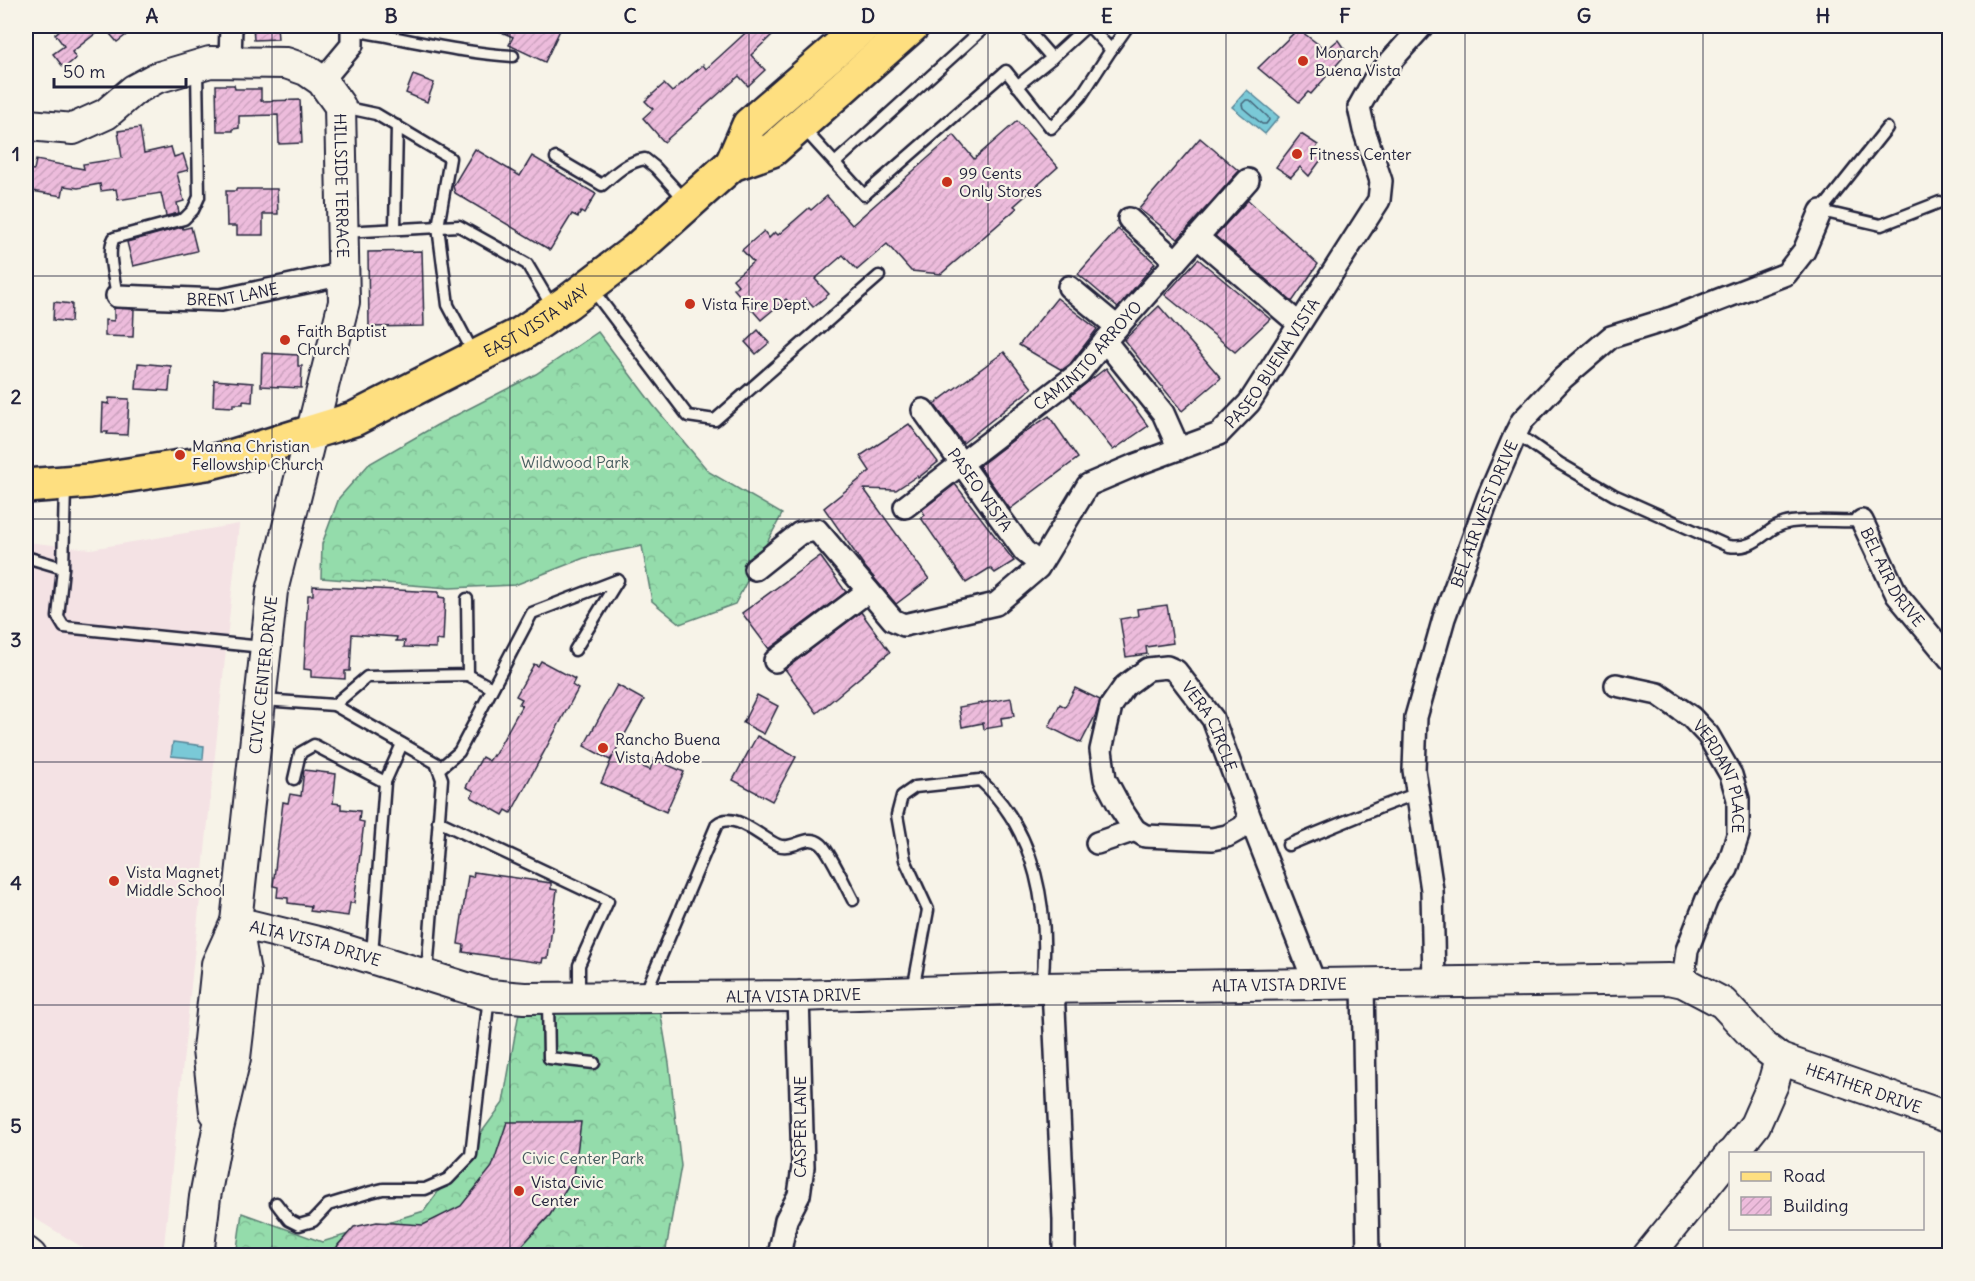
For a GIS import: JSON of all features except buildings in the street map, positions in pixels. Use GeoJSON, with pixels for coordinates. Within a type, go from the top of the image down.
{"type":"FeatureCollection","features":[{"type":"Feature","properties":{"kind":"main road","name":"EAST VISTA WAY"},"geometry":{"type":"LineString","coordinates":[[732,164],[749,124],[863,26]]}},
{"type":"Feature","properties":{"kind":"main road","name":"EAST VISTA WAY"},"geometry":{"type":"LineString","coordinates":[[26,486],[90,481],[206,463],[311,432],[363,414],[521,334],[590,286],[635,251],[732,164],[772,150],[912,26]]}},
{"type":"Feature","properties":{"kind":"street"},"geometry":{"type":"LineString","coordinates":[[230,61],[231,26]]}},
{"type":"Feature","properties":{"kind":"street","name":"PASEO BUENA VISTA"},"geometry":{"type":"LineString","coordinates":[[754,569],[800,533],[817,530],[893,620],[904,625],[996,604],[1040,564],[1088,485],[1219,434],[1249,403],[1379,200],[1381,181],[1359,107],[1374,80],[1422,26]]}},
{"type":"Feature","properties":{"kind":"street"},"geometry":{"type":"LineString","coordinates":[[322,81],[352,45],[352,28]]}},
{"type":"Feature","properties":{"kind":"street","name":"HILLSIDE TERRACE"},"geometry":{"type":"LineString","coordinates":[[26,122],[29,125],[73,129],[106,114],[134,90],[156,78],[210,62],[286,63],[306,70],[322,81],[340,106],[344,302],[311,432]]}},
{"type":"Feature","properties":{"kind":"street","name":"CAMINITO ARROYO"},"geometry":{"type":"LineString","coordinates":[[905,507],[1079,373],[1248,180]]}},
{"type":"Feature","properties":{"kind":"street","name":"BEL AIR WEST DRIVE"},"geometry":{"type":"LineString","coordinates":[[1434,983],[1432,890],[1414,770],[1416,717],[1444,618],[1488,498],[1516,433],[1522,422],[1563,378],[1611,337],[1672,318],[1786,274],[1804,251],[1821,211]]}},
{"type":"Feature","properties":{"kind":"street"},"geometry":{"type":"LineString","coordinates":[[1129,219],[1176,261]]}},
{"type":"Feature","properties":{"kind":"street"},"geometry":{"type":"LineString","coordinates":[[1197,237],[1299,324]]}},
{"type":"Feature","properties":{"kind":"street","name":"BRENT LANE"},"geometry":{"type":"LineString","coordinates":[[117,296],[221,300],[344,274]]}},
{"type":"Feature","properties":{"kind":"street"},"geometry":{"type":"LineString","coordinates":[[1070,287],[1111,334],[1163,413],[1179,449]]}},
{"type":"Feature","properties":{"kind":"street","name":"PASEO VISTA"},"geometry":{"type":"LineString","coordinates":[[923,410],[1024,551],[1040,564]]}},
{"type":"Feature","properties":{"kind":"street","name":"CIVIC CENTER DRIVE"},"geometry":{"type":"LineString","coordinates":[[198,1256],[218,1129],[208,1050],[217,964],[236,922],[272,591],[311,432]]}},
{"type":"Feature","properties":{"kind":"street","name":"BEL AIR DRIVE"},"geometry":{"type":"LineString","coordinates":[[1862,521],[1897,595],[1950,659]]}},
{"type":"Feature","properties":{"kind":"street"},"geometry":{"type":"LineString","coordinates":[[775,661],[868,591]]}},
{"type":"Feature","properties":{"kind":"street","name":"VERA CIRCLE"},"geometry":{"type":"LineString","coordinates":[[1135,830],[1105,779],[1101,750],[1111,706],[1125,686],[1148,669],[1167,667],[1176,671],[1213,719],[1315,984]]}},
{"type":"Feature","properties":{"kind":"street","name":"VERDANT PLACE"},"geometry":{"type":"LineString","coordinates":[[1616,684],[1658,694],[1691,717],[1708,735],[1731,775],[1738,799],[1738,835],[1727,869],[1707,899],[1687,951],[1683,982]]}},
{"type":"Feature","properties":{"kind":"street"},"geometry":{"type":"LineString","coordinates":[[1096,843],[1135,830],[1145,836],[1212,839],[1227,836],[1244,827],[1250,818]]}},
{"type":"Feature","properties":{"kind":"street","name":"ALTA VISTA DRIVE"},"geometry":{"type":"LineString","coordinates":[[236,922],[326,944],[489,995],[548,998],[798,996],[1047,988],[1669,979],[1683,982],[1724,1003],[1762,1045],[1780,1059]]}},
{"type":"Feature","properties":{"kind":"street","name":"ALTA VISTA DRIVE"},"geometry":{"type":"LineString","coordinates":[[1363,984],[1368,1256]]}},
{"type":"Feature","properties":{"kind":"street"},"geometry":{"type":"LineString","coordinates":[[1047,988],[1064,1220],[1064,1256]]}},
{"type":"Feature","properties":{"kind":"street","name":"CASPER LANE"},"geometry":{"type":"LineString","coordinates":[[779,1256],[786,1220],[799,1195],[803,1167],[798,996]]}},
{"type":"Feature","properties":{"kind":"street"},"geometry":{"type":"LineString","coordinates":[[1733,1152],[1755,1125],[1773,1084],[1780,1059]]}},
{"type":"Feature","properties":{"kind":"street","name":"HEATHER DRIVE"},"geometry":{"type":"LineString","coordinates":[[1780,1059],[1950,1118]]}},
{"type":"Feature","properties":{"kind":"street"},"geometry":{"type":"LineString","coordinates":[[1648,1256],[1729,1156]]}},
{"type":"Feature","properties":{"kind":"street"},"geometry":{"type":"LineString","coordinates":[[26,1252],[31,1256]]}},
{"type":"Feature","properties":{"kind":"lane"},"geometry":{"type":"LineString","coordinates":[[835,163],[986,26]]}},
{"type":"Feature","properties":{"kind":"lane"},"geometry":{"type":"LineString","coordinates":[[1024,26],[1052,58]]}},
{"type":"Feature","properties":{"kind":"lane"},"geometry":{"type":"LineString","coordinates":[[1017,86],[1088,26],[1111,50]]}},
{"type":"Feature","properties":{"kind":"lane"},"geometry":{"type":"LineString","coordinates":[[800,125],[864,195],[1006,71],[1052,128],[1082,96],[1128,26]]}},
{"type":"Feature","properties":{"kind":"lane"},"geometry":{"type":"LineString","coordinates":[[352,28],[448,49],[513,56]]}},
{"type":"Feature","properties":{"kind":"lane"},"geometry":{"type":"LineString","coordinates":[[117,296],[111,255],[111,243],[114,238],[184,219],[193,210],[199,197],[197,66]]}},
{"type":"Feature","properties":{"kind":"lane"},"geometry":{"type":"LineString","coordinates":[[340,106],[376,114],[450,158],[438,227],[448,305],[475,357]]}},
{"type":"Feature","properties":{"kind":"lane"},"geometry":{"type":"LineString","coordinates":[[395,229],[397,126]]}},
{"type":"Feature","properties":{"kind":"lane"},"geometry":{"type":"LineString","coordinates":[[1887,128],[1821,211],[1881,225],[1940,202]]}},
{"type":"Feature","properties":{"kind":"lane"},"geometry":{"type":"LineString","coordinates":[[556,158],[602,185],[626,165],[645,159],[655,166],[689,204]]}},
{"type":"Feature","properties":{"kind":"lane"},"geometry":{"type":"LineString","coordinates":[[343,232],[459,226],[527,264],[555,311]]}},
{"type":"Feature","properties":{"kind":"lane"},"geometry":{"type":"LineString","coordinates":[[590,286],[688,416],[715,420],[879,276]]}},
{"type":"Feature","properties":{"kind":"lane"},"geometry":{"type":"LineString","coordinates":[[1516,433],[1560,463],[1614,495],[1728,546],[1740,548],[1760,540],[1773,528],[1790,522],[1862,521]]}},
{"type":"Feature","properties":{"kind":"lane"},"geometry":{"type":"LineString","coordinates":[[64,483],[63,568],[58,617],[64,627],[266,648]]}},
{"type":"Feature","properties":{"kind":"lane"},"geometry":{"type":"LineString","coordinates":[[26,556],[63,568]]}},
{"type":"Feature","properties":{"kind":"lane"},"geometry":{"type":"LineString","coordinates":[[438,769],[459,752],[531,613],[618,580],[576,650]]}},
{"type":"Feature","properties":{"kind":"lane"},"geometry":{"type":"LineString","coordinates":[[467,599],[468,675]]}},
{"type":"Feature","properties":{"kind":"lane"},"geometry":{"type":"LineString","coordinates":[[334,705],[367,677],[468,675],[492,688]]}},
{"type":"Feature","properties":{"kind":"lane"},"geometry":{"type":"LineString","coordinates":[[260,699],[334,705],[436,763],[442,779],[426,975]]}},
{"type":"Feature","properties":{"kind":"lane"},"geometry":{"type":"LineString","coordinates":[[372,958],[385,782],[402,744]]}},
{"type":"Feature","properties":{"kind":"lane"},"geometry":{"type":"LineString","coordinates":[[294,779],[300,753],[314,745],[385,782]]}},
{"type":"Feature","properties":{"kind":"lane"},"geometry":{"type":"LineString","coordinates":[[913,992],[928,910],[904,860],[897,815],[902,796],[915,787],[981,780],[993,792],[1018,830],[1036,872],[1045,922],[1047,988]]}},
{"type":"Feature","properties":{"kind":"lane"},"geometry":{"type":"LineString","coordinates":[[1288,845],[1418,793]]}},
{"type":"Feature","properties":{"kind":"lane"},"geometry":{"type":"LineString","coordinates":[[644,997],[717,824],[723,819],[732,819],[780,846],[793,847],[805,840],[813,840],[822,845],[853,900]]}},
{"type":"Feature","properties":{"kind":"lane"},"geometry":{"type":"LineString","coordinates":[[438,821],[608,901],[579,965],[579,998]]}},
{"type":"Feature","properties":{"kind":"lane"},"geometry":{"type":"LineString","coordinates":[[276,1203],[289,1220],[299,1225],[313,1221],[328,1205],[339,1201],[383,1189],[425,1189],[448,1179],[471,1155],[489,995]]}},
{"type":"Feature","properties":{"kind":"lane"},"geometry":{"type":"LineString","coordinates":[[548,998],[549,1058],[594,1063]]}},
{"type":"Feature","properties":{"kind":"shaded area","name":"Vista Magnet Middle School"},"geometry":{"type":"Polygon","coordinates":[[[239,524],[163,1255],[95,1255],[26,1213],[26,542],[91,549],[239,524]]]}},
{"type":"Feature","properties":{"kind":"green space","name":"Wildwood Park"},"geometry":{"type":"Polygon","coordinates":[[[598,332],[653,405],[709,472],[782,514],[735,604],[680,624],[652,601],[642,546],[584,558],[515,585],[450,588],[321,578],[322,544],[339,498],[369,464],[437,425],[536,374],[598,332]]]}},
{"type":"Feature","properties":{"kind":"green space","name":"Civic Center Park"},"geometry":{"type":"Polygon","coordinates":[[[660,1010],[669,1063],[681,1166],[665,1255],[236,1256],[242,1213],[322,1242],[424,1211],[503,1103],[519,1012],[660,1010]]]}},
{"type":"Feature","properties":{"kind":"water"},"geometry":{"type":"Polygon","coordinates":[[[1247,90],[1279,117],[1265,134],[1232,107],[1247,90]]]}},
{"type":"Feature","properties":{"kind":"water"},"geometry":{"type":"Polygon","coordinates":[[[173,742],[204,746],[203,759],[171,756],[173,742]]]}},
{"type":"Feature","properties":{"kind":"place","name":"Monarch Buena Vista"},"geometry":{"type":"Point","coordinates":[1303,61]}},
{"type":"Feature","properties":{"kind":"place","name":"Fitness Center"},"geometry":{"type":"Point","coordinates":[1297,154]}},
{"type":"Feature","properties":{"kind":"place","name":"99 Cents Only Stores"},"geometry":{"type":"Point","coordinates":[947,182]}},
{"type":"Feature","properties":{"kind":"place","name":"Vista Fire Dept."},"geometry":{"type":"Point","coordinates":[690,304]}},
{"type":"Feature","properties":{"kind":"place","name":"Faith Baptist Church"},"geometry":{"type":"Point","coordinates":[285,340]}},
{"type":"Feature","properties":{"kind":"place","name":"Manna Christian Fellowship Church"},"geometry":{"type":"Point","coordinates":[180,455]}},
{"type":"Feature","properties":{"kind":"place","name":"Rancho Buena Vista Adobe"},"geometry":{"type":"Point","coordinates":[603,748]}},
{"type":"Feature","properties":{"kind":"place","name":"Vista Magnet Middle School"},"geometry":{"type":"Point","coordinates":[114,881]}},
{"type":"Feature","properties":{"kind":"place","name":"Vista Civic Center"},"geometry":{"type":"Point","coordinates":[519,1191]}}]}
